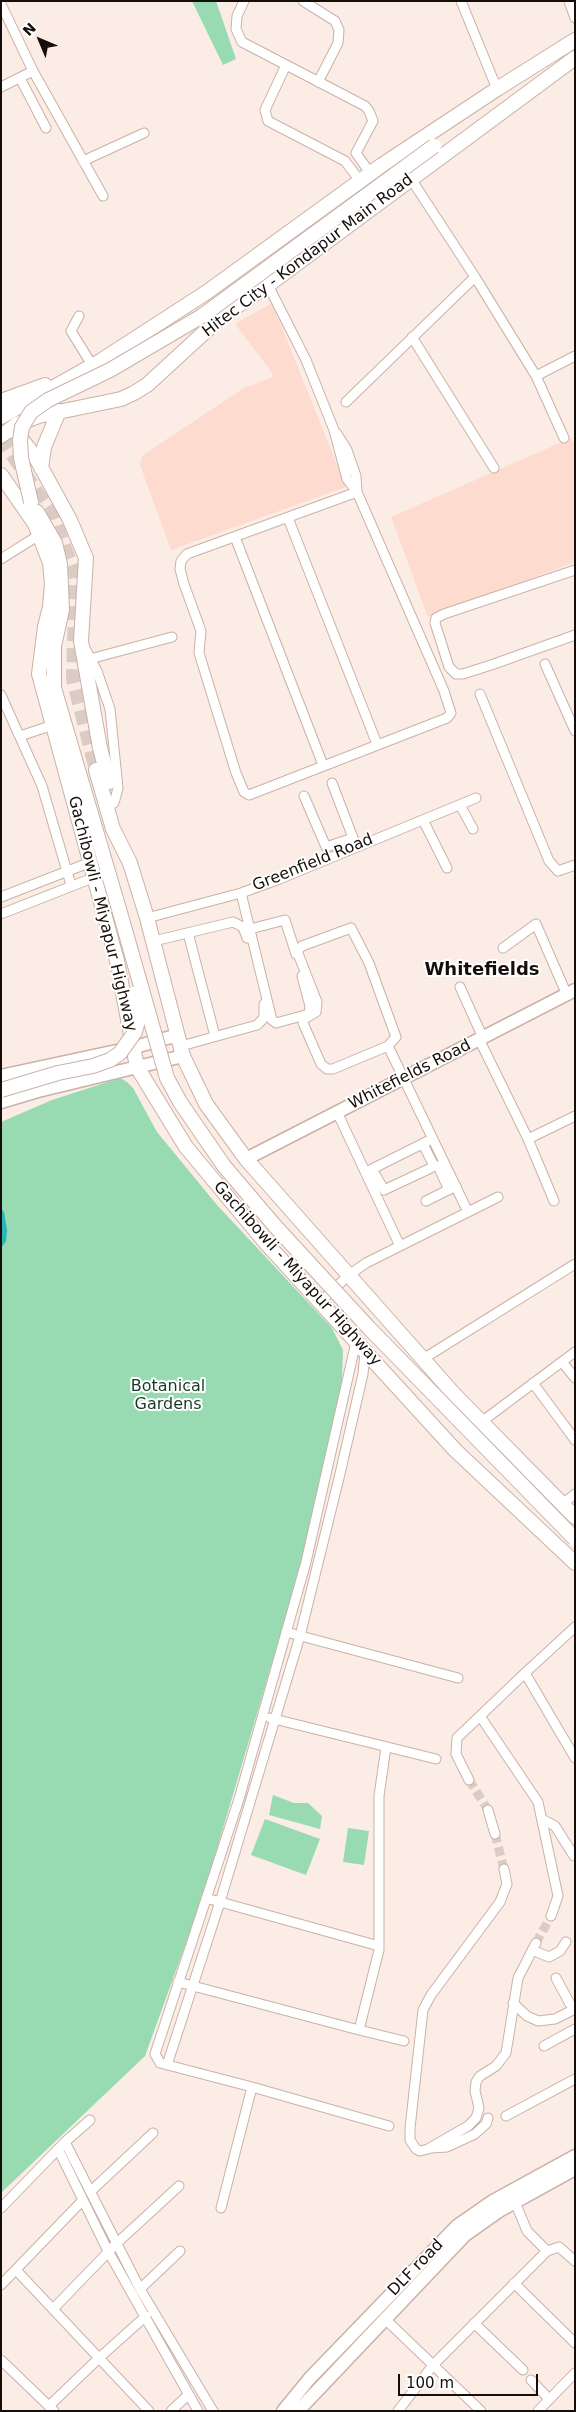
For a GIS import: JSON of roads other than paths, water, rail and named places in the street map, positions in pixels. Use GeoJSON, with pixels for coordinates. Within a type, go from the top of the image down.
{"type":"FeatureCollection","features":[{"type":"Feature","properties":{"kind":"main road","name":"Hitec City - Kondapur Main Road"},"geometry":{"type":"LineString","coordinates":[[1,436],[6,420],[67,379],[207,292],[363,174],[573,41]]}},
{"type":"Feature","properties":{"kind":"main road","name":"Hitec City - Kondapur Main Road"},"geometry":{"type":"LineString","coordinates":[[6,420],[121,399],[134,393],[147,384],[220,318],[268,285],[575,58]]}},
{"type":"Feature","properties":{"kind":"main road"},"geometry":{"type":"LineString","coordinates":[[30,502],[21,458],[20,440],[22,427],[31,412],[48,400],[110,370],[202,316],[434,146],[462,111]]}},
{"type":"Feature","properties":{"kind":"main road"},"geometry":{"type":"LineString","coordinates":[[1,400],[67,379]]}},
{"type":"Feature","properties":{"kind":"main road"},"geometry":{"type":"LineString","coordinates":[[41,468],[44,447],[59,411]]}},
{"type":"Feature","properties":{"kind":"main road"},"geometry":{"type":"LineString","coordinates":[[6,420],[41,468],[70,520],[86,558],[81,641],[100,748],[118,820],[113,829]]}},
{"type":"Feature","properties":{"kind":"main road"},"geometry":{"type":"LineString","coordinates":[[1,463],[30,502],[55,543],[60,564],[62,610],[54,646],[54,688],[167,1078],[180,1102],[224,1166],[275,1226],[369,1328],[575,1539]]}},
{"type":"Feature","properties":{"kind":"main road","name":"Gachibowli - Miyapur Highway"},"geometry":{"type":"LineString","coordinates":[[1,475],[35,524],[50,563],[52,584],[50,607],[45,627],[39,674],[117,961],[138,1067],[186,1148],[265,1242],[455,1450],[575,1564]]}},
{"type":"Feature","properties":{"kind":"main road","name":"Gachibowli - Miyapur Highway"},"geometry":{"type":"LineString","coordinates":[[96,770],[113,829],[130,863],[148,918],[181,1046],[206,1104],[246,1159],[480,1423],[575,1517]]}},
{"type":"Feature","properties":{"kind":"main road"},"geometry":{"type":"LineString","coordinates":[[1,1090],[110,1060],[128,1043],[135,1032],[138,1021],[118,908]]}},
{"type":"Feature","properties":{"kind":"main road","name":"Whitefields Road"},"geometry":{"type":"LineString","coordinates":[[246,1159],[571,992]]}},
{"type":"Feature","properties":{"kind":"main road"},"geometry":{"type":"LineString","coordinates":[[1,1076],[135,1047],[181,1046]]}},
{"type":"Feature","properties":{"kind":"main road"},"geometry":{"type":"LineString","coordinates":[[1,1102],[138,1067],[181,1046]]}},
{"type":"Feature","properties":{"kind":"main road","name":"DLF road"},"geometry":{"type":"LineString","coordinates":[[282,2411],[457,2226],[493,2201],[575,2156]]}},
{"type":"Feature","properties":{"kind":"main road"},"geometry":{"type":"LineString","coordinates":[[298,2411],[384,2318],[465,2235],[482,2221],[575,2169]]}},
{"type":"Feature","properties":{"kind":"street"},"geometry":{"type":"LineString","coordinates":[[244,1],[236,23],[236,30],[242,42],[365,106],[369,111],[372,121],[356,153],[345,161]]}},
{"type":"Feature","properties":{"kind":"street"},"geometry":{"type":"LineString","coordinates":[[303,1],[335,21],[339,30],[338,43],[318,82]]}},
{"type":"Feature","properties":{"kind":"street"},"geometry":{"type":"LineString","coordinates":[[461,1],[497,89]]}},
{"type":"Feature","properties":{"kind":"street"},"geometry":{"type":"LineString","coordinates":[[569,1],[575,18]]}},
{"type":"Feature","properties":{"kind":"street"},"geometry":{"type":"LineString","coordinates":[[1,4],[33,71],[103,196]]}},
{"type":"Feature","properties":{"kind":"street"},"geometry":{"type":"LineString","coordinates":[[286,65],[265,110],[268,121],[345,161],[363,174]]}},
{"type":"Feature","properties":{"kind":"street"},"geometry":{"type":"LineString","coordinates":[[1,87],[33,71]]}},
{"type":"Feature","properties":{"kind":"street"},"geometry":{"type":"LineString","coordinates":[[20,78],[46,128]]}},
{"type":"Feature","properties":{"kind":"street"},"geometry":{"type":"LineString","coordinates":[[84,161],[144,133]]}},
{"type":"Feature","properties":{"kind":"street"},"geometry":{"type":"LineString","coordinates":[[356,153],[363,174]]}},
{"type":"Feature","properties":{"kind":"street"},"geometry":{"type":"LineString","coordinates":[[411,180],[475,277],[536,376],[564,438]]}},
{"type":"Feature","properties":{"kind":"street"},"geometry":{"type":"LineString","coordinates":[[346,402],[475,277]]}},
{"type":"Feature","properties":{"kind":"street"},"geometry":{"type":"LineString","coordinates":[[268,285],[306,360],[334,430],[346,479],[357,492],[444,691],[450,713],[447,718],[249,795],[244,792],[236,772],[199,653],[201,631],[180,569],[181,561],[187,554],[357,492]]}},
{"type":"Feature","properties":{"kind":"street"},"geometry":{"type":"LineString","coordinates":[[79,316],[71,331],[92,365]]}},
{"type":"Feature","properties":{"kind":"street"},"geometry":{"type":"LineString","coordinates":[[412,338],[494,468]]}},
{"type":"Feature","properties":{"kind":"street"},"geometry":{"type":"LineString","coordinates":[[536,376],[575,356]]}},
{"type":"Feature","properties":{"kind":"street"},"geometry":{"type":"LineString","coordinates":[[288,518],[377,744]]}},
{"type":"Feature","properties":{"kind":"street"},"geometry":{"type":"LineString","coordinates":[[1,559],[39,535]]}},
{"type":"Feature","properties":{"kind":"street"},"geometry":{"type":"LineString","coordinates":[[235,537],[323,765]]}},
{"type":"Feature","properties":{"kind":"street"},"geometry":{"type":"LineString","coordinates":[[575,570],[444,614],[436,618],[435,622],[449,667],[456,674],[463,674],[494,664],[575,635]]}},
{"type":"Feature","properties":{"kind":"street"},"geometry":{"type":"LineString","coordinates":[[90,659],[172,637]]}},
{"type":"Feature","properties":{"kind":"street"},"geometry":{"type":"LineString","coordinates":[[81,641],[97,672],[110,709],[118,788],[114,803]]}},
{"type":"Feature","properties":{"kind":"street"},"geometry":{"type":"LineString","coordinates":[[545,664],[575,732]]}},
{"type":"Feature","properties":{"kind":"street"},"geometry":{"type":"LineString","coordinates":[[480,694],[549,862],[558,871],[575,865]]}},
{"type":"Feature","properties":{"kind":"street"},"geometry":{"type":"LineString","coordinates":[[1,695],[42,786],[71,885]]}},
{"type":"Feature","properties":{"kind":"street"},"geometry":{"type":"LineString","coordinates":[[20,736],[53,725]]}},
{"type":"Feature","properties":{"kind":"street"},"geometry":{"type":"LineString","coordinates":[[304,796],[324,846],[330,848],[351,843],[332,783]]}},
{"type":"Feature","properties":{"kind":"street","name":"Greenfield Road"},"geometry":{"type":"LineString","coordinates":[[148,918],[240,893],[351,843],[424,820],[476,798]]}},
{"type":"Feature","properties":{"kind":"street"},"geometry":{"type":"LineString","coordinates":[[460,805],[473,829]]}},
{"type":"Feature","properties":{"kind":"street"},"geometry":{"type":"LineString","coordinates":[[424,820],[447,868]]}},
{"type":"Feature","properties":{"kind":"street"},"geometry":{"type":"LineString","coordinates":[[1,897],[91,862]]}},
{"type":"Feature","properties":{"kind":"street"},"geometry":{"type":"LineString","coordinates":[[1,914],[95,877]]}},
{"type":"Feature","properties":{"kind":"street"},"geometry":{"type":"LineString","coordinates":[[240,893],[272,1020],[279,1024],[309,1014],[310,1006],[287,921],[250,929]]}},
{"type":"Feature","properties":{"kind":"street"},"geometry":{"type":"LineString","coordinates":[[154,941],[233,922],[243,927],[246,933],[265,1014],[257,1025],[181,1046]]}},
{"type":"Feature","properties":{"kind":"street"},"geometry":{"type":"LineString","coordinates":[[503,948],[536,924],[571,992]]}},
{"type":"Feature","properties":{"kind":"street"},"geometry":{"type":"LineString","coordinates":[[349,927],[352,929],[369,963],[396,1034],[395,1039],[388,1046],[334,1069],[324,1068],[304,1023],[304,1019],[316,1012],[317,1002],[297,954],[298,948],[349,927]]}},
{"type":"Feature","properties":{"kind":"street"},"geometry":{"type":"LineString","coordinates":[[188,933],[215,1036]]}},
{"type":"Feature","properties":{"kind":"street"},"geometry":{"type":"LineString","coordinates":[[460,987],[554,1201]]}},
{"type":"Feature","properties":{"kind":"street"},"geometry":{"type":"LineString","coordinates":[[388,1046],[432,1139],[441,1165],[468,1212]]}},
{"type":"Feature","properties":{"kind":"street"},"geometry":{"type":"LineString","coordinates":[[337,1112],[369,1171],[384,1190],[431,1168],[433,1164],[423,1144]]}},
{"type":"Feature","properties":{"kind":"street"},"geometry":{"type":"LineString","coordinates":[[528,1139],[575,1116]]}},
{"type":"Feature","properties":{"kind":"street"},"geometry":{"type":"LineString","coordinates":[[369,1171],[432,1139]]}},
{"type":"Feature","properties":{"kind":"street"},"geometry":{"type":"LineString","coordinates":[[376,1196],[441,1165]]}},
{"type":"Feature","properties":{"kind":"street"},"geometry":{"type":"LineString","coordinates":[[369,1171],[376,1196],[400,1246]]}},
{"type":"Feature","properties":{"kind":"street"},"geometry":{"type":"LineString","coordinates":[[426,1201],[452,1186]]}},
{"type":"Feature","properties":{"kind":"street"},"geometry":{"type":"LineString","coordinates":[[320,1302],[349,1275],[366,1263],[498,1197]]}},
{"type":"Feature","properties":{"kind":"street"},"geometry":{"type":"LineString","coordinates":[[423,1359],[575,1264]]}},
{"type":"Feature","properties":{"kind":"street"},"geometry":{"type":"LineString","coordinates":[[361,1347],[307,1558],[239,1799],[155,2054],[160,2063],[389,2126]]}},
{"type":"Feature","properties":{"kind":"street"},"geometry":{"type":"LineString","coordinates":[[167,2065],[220,1902],[300,1636],[337,1487],[362,1374],[361,1347]]}},
{"type":"Feature","properties":{"kind":"street"},"geometry":{"type":"LineString","coordinates":[[480,1423],[575,1352]]}},
{"type":"Feature","properties":{"kind":"street"},"geometry":{"type":"LineString","coordinates":[[562,1362],[575,1378]]}},
{"type":"Feature","properties":{"kind":"street"},"geometry":{"type":"LineString","coordinates":[[532,1384],[575,1440]]}},
{"type":"Feature","properties":{"kind":"street"},"geometry":{"type":"LineString","coordinates":[[562,1505],[575,1494]]}},
{"type":"Feature","properties":{"kind":"street"},"geometry":{"type":"LineString","coordinates":[[469,1780],[459,1763],[455,1746],[462,1732],[575,1627]]}},
{"type":"Feature","properties":{"kind":"street"},"geometry":{"type":"LineString","coordinates":[[286,1632],[458,1678]]}},
{"type":"Feature","properties":{"kind":"street"},"geometry":{"type":"LineString","coordinates":[[525,1673],[575,1758]]}},
{"type":"Feature","properties":{"kind":"street"},"geometry":{"type":"LineString","coordinates":[[262,1716],[436,1760]]}},
{"type":"Feature","properties":{"kind":"street"},"geometry":{"type":"LineString","coordinates":[[480,1716],[538,1802],[558,1896],[551,1916]]}},
{"type":"Feature","properties":{"kind":"street"},"geometry":{"type":"LineString","coordinates":[[359,2030],[379,1946],[378,1796],[386,1747]]}},
{"type":"Feature","properties":{"kind":"street"},"geometry":{"type":"LineString","coordinates":[[488,1810],[496,1834]]}},
{"type":"Feature","properties":{"kind":"street"},"geometry":{"type":"LineString","coordinates":[[542,1819],[555,1826],[574,1856]]}},
{"type":"Feature","properties":{"kind":"street"},"geometry":{"type":"LineString","coordinates":[[488,2118],[481,2129],[447,2147],[420,2151],[416,2149],[410,2135],[423,2010],[431,1996],[500,1902],[507,1884],[504,1869]]}},
{"type":"Feature","properties":{"kind":"street"},"geometry":{"type":"LineString","coordinates":[[206,1898],[379,1946]]}},
{"type":"Feature","properties":{"kind":"street"},"geometry":{"type":"LineString","coordinates":[[428,2149],[468,2126],[476,2118],[479,2108],[475,2091],[476,2082],[480,2076],[496,2066],[506,2053],[510,2036],[513,2003],[520,1972],[534,1947],[550,1957],[560,1951],[566,1942]]}},
{"type":"Feature","properties":{"kind":"street"},"geometry":{"type":"LineString","coordinates":[[513,2003],[527,2016],[538,2021],[555,2019],[573,2007],[556,1978]]}},
{"type":"Feature","properties":{"kind":"street"},"geometry":{"type":"LineString","coordinates":[[178,1982],[404,2042]]}},
{"type":"Feature","properties":{"kind":"street"},"geometry":{"type":"LineString","coordinates":[[544,2046],[575,2028]]}},
{"type":"Feature","properties":{"kind":"street"},"geometry":{"type":"LineString","coordinates":[[506,2116],[575,2079]]}},
{"type":"Feature","properties":{"kind":"street"},"geometry":{"type":"LineString","coordinates":[[222,2208],[252,2087]]}},
{"type":"Feature","properties":{"kind":"street"},"geometry":{"type":"LineString","coordinates":[[1,2208],[58,2149],[90,2120]]}},
{"type":"Feature","properties":{"kind":"street"},"geometry":{"type":"LineString","coordinates":[[91,2191],[153,2133]]}},
{"type":"Feature","properties":{"kind":"street"},"geometry":{"type":"LineString","coordinates":[[66,2142],[140,2289],[213,2411]]}},
{"type":"Feature","properties":{"kind":"street"},"geometry":{"type":"LineString","coordinates":[[58,2149],[108,2251],[198,2411]]}},
{"type":"Feature","properties":{"kind":"street"},"geometry":{"type":"LineString","coordinates":[[53,2309],[108,2251],[179,2186]]}},
{"type":"Feature","properties":{"kind":"street"},"geometry":{"type":"LineString","coordinates":[[1,2285],[83,2200]]}},
{"type":"Feature","properties":{"kind":"street"},"geometry":{"type":"LineString","coordinates":[[515,2202],[526,2231],[547,2251]]}},
{"type":"Feature","properties":{"kind":"street"},"geometry":{"type":"LineString","coordinates":[[398,2411],[399,2407],[433,2365],[547,2251],[559,2247],[575,2262]]}},
{"type":"Feature","properties":{"kind":"street"},"geometry":{"type":"LineString","coordinates":[[140,2289],[180,2251]]}},
{"type":"Feature","properties":{"kind":"street"},"geometry":{"type":"LineString","coordinates":[[16,2270],[149,2411]]}},
{"type":"Feature","properties":{"kind":"street"},"geometry":{"type":"LineString","coordinates":[[514,2283],[575,2343]]}},
{"type":"Feature","properties":{"kind":"street"},"geometry":{"type":"LineString","coordinates":[[1,2360],[51,2408],[99,2358],[146,2316]]}},
{"type":"Feature","properties":{"kind":"street"},"geometry":{"type":"LineString","coordinates":[[384,2318],[481,2411]]}},
{"type":"Feature","properties":{"kind":"street"},"geometry":{"type":"LineString","coordinates":[[474,2323],[523,2370]]}},
{"type":"Feature","properties":{"kind":"street"},"geometry":{"type":"LineString","coordinates":[[538,2411],[575,2373]]}},
{"type":"Feature","properties":{"kind":"street"},"geometry":{"type":"LineString","coordinates":[[531,2380],[550,2399]]}},
{"type":"Feature","properties":{"kind":"street"},"geometry":{"type":"LineString","coordinates":[[171,2411],[188,2396]]}},
{"type":"Feature","properties":{"kind":"water"},"geometry":{"type":"Polygon","coordinates":[[[1,1209],[4,1212],[7,1230],[6,1241],[1,1248],[1,1209]]]}},
{"type":"Feature","properties":{"kind":"tunnel"},"geometry":{"type":"LineString","coordinates":[[1,437],[53,517],[76,577],[73,679],[96,770]]}},
{"type":"Feature","properties":{"kind":"tunnel"},"geometry":{"type":"LineString","coordinates":[[469,1780],[488,1810]]}},
{"type":"Feature","properties":{"kind":"tunnel"},"geometry":{"type":"LineString","coordinates":[[495,1834],[504,1869]]}},
{"type":"Feature","properties":{"kind":"tunnel"},"geometry":{"type":"LineString","coordinates":[[536,1943],[551,1916]]}},
{"type":"Feature","properties":{"kind":"district","name":"Whitefields"},"geometry":{"type":"Point","coordinates":[482,970]}},
{"type":"Feature","properties":{"kind":"park label","name":"Botanical Gardens"},"geometry":{"type":"Point","coordinates":[168,1396]}}]}
